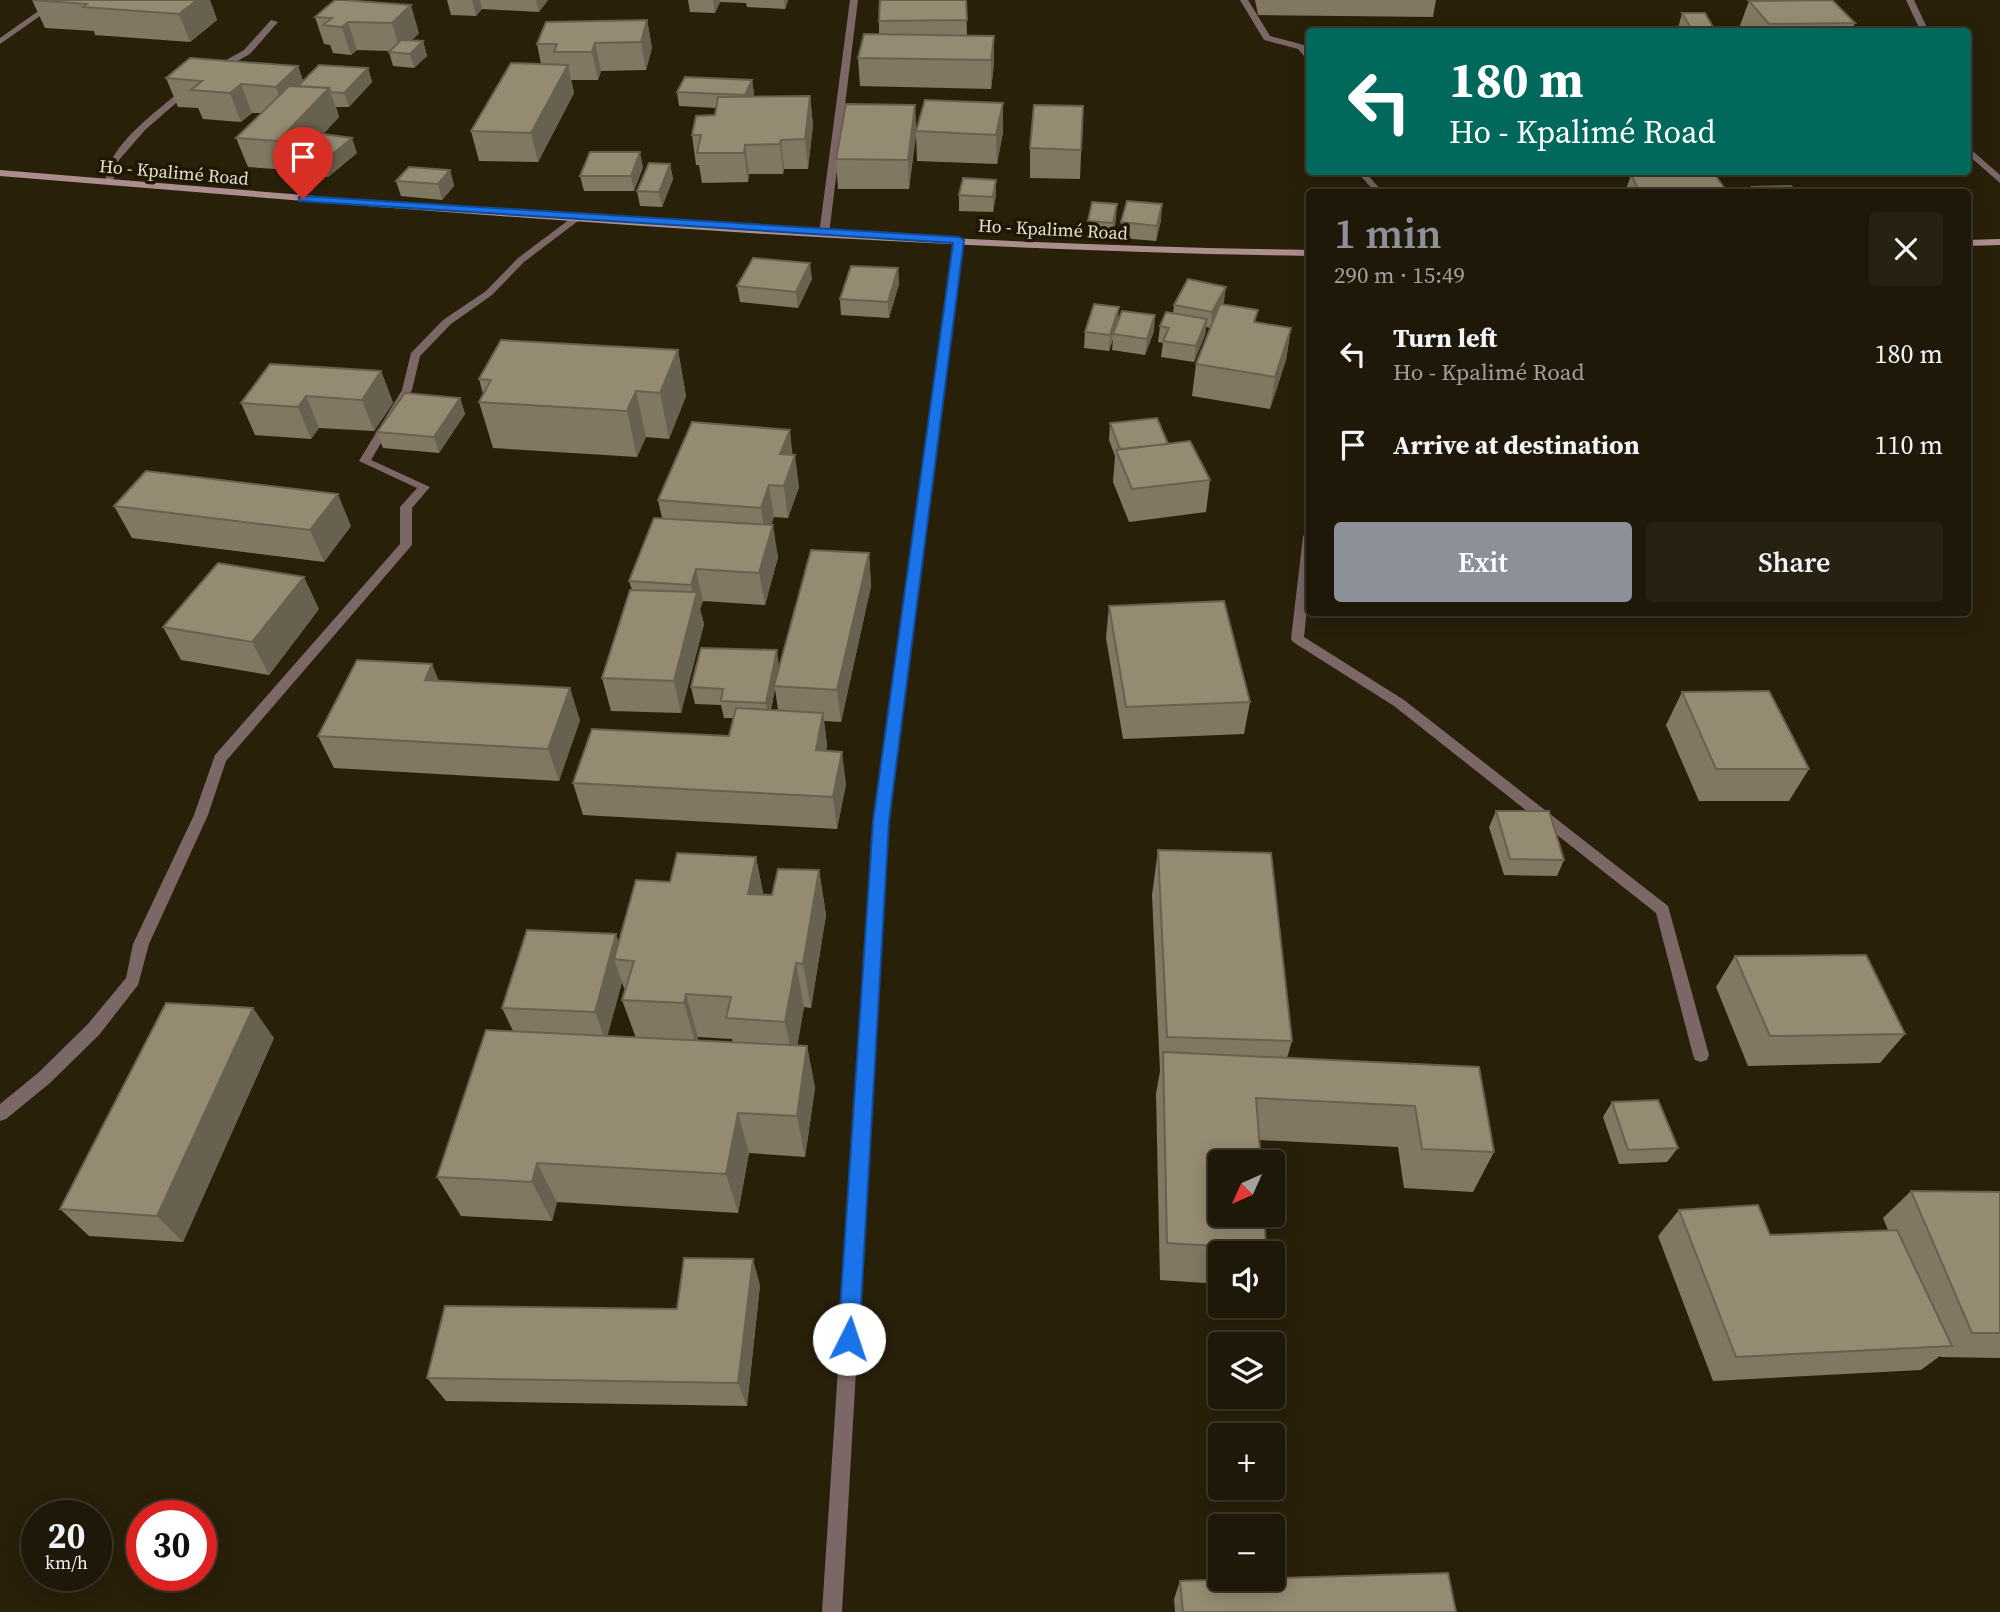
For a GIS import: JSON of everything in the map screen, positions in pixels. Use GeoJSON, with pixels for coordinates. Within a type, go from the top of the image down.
{"type":"FeatureCollection","features":[{"type":"Feature","properties":{"kind":"main road","name":"Ho - Kpalimé Road"},"geometry":{"type":"LineString","coordinates":[[0,173],[386,206],[824,234],[1201,252],[1306,253]]}},
{"type":"Feature","properties":{"kind":"main road"},"geometry":{"type":"LineString","coordinates":[[1971,243],[2000,243]]}},
{"type":"Feature","properties":{"kind":"street"},"geometry":{"type":"LineString","coordinates":[[0,42],[59,0]]}},
{"type":"Feature","properties":{"kind":"street"},"geometry":{"type":"LineString","coordinates":[[824,234],[854,0]]}},
{"type":"Feature","properties":{"kind":"street"},"geometry":{"type":"LineString","coordinates":[[1244,0],[1267,38],[1301,47],[1306,55]]}},
{"type":"Feature","properties":{"kind":"street"},"geometry":{"type":"LineString","coordinates":[[1910,0],[1923,28]]}},
{"type":"Feature","properties":{"kind":"street"},"geometry":{"type":"LineString","coordinates":[[201,78],[247,52],[274,22]]}},
{"type":"Feature","properties":{"kind":"street"},"geometry":{"type":"LineString","coordinates":[[109,182],[115,159],[142,128],[193,85]]}},
{"type":"Feature","properties":{"kind":"street"},"geometry":{"type":"LineString","coordinates":[[1971,153],[2000,180]]}},
{"type":"Feature","properties":{"kind":"street"},"geometry":{"type":"LineString","coordinates":[[1364,175],[1376,189]]}},
{"type":"Feature","properties":{"kind":"street"},"geometry":{"type":"LineString","coordinates":[[0,1114],[44,1078],[93,1030],[133,980],[141,944],[201,815],[220,759],[406,544],[406,507],[424,487],[365,461],[407,390],[415,355],[447,322],[489,293],[521,260],[577,218]]}},
{"type":"Feature","properties":{"kind":"street"},"geometry":{"type":"LineString","coordinates":[[832,1612],[881,821],[959,240]]}},
{"type":"Feature","properties":{"kind":"street"},"geometry":{"type":"LineString","coordinates":[[1306,562],[1297,639],[1399,704],[1663,910],[1701,1055]]}},
{"type":"Feature","properties":{"kind":"building"},"geometry":{"type":"Polygon","coordinates":[[[32,0],[197,0],[179,14],[83,7],[87,4],[32,0]]]}},
{"type":"Feature","properties":{"kind":"building"},"geometry":{"type":"Polygon","coordinates":[[[335,0],[411,5],[392,23],[348,22],[342,27],[323,25],[332,18],[315,17],[335,0]]]}},
{"type":"Feature","properties":{"kind":"building"},"geometry":{"type":"Polygon","coordinates":[[[880,0],[966,0],[967,20],[879,21],[880,0]]]}},
{"type":"Feature","properties":{"kind":"building"},"geometry":{"type":"Polygon","coordinates":[[[1832,0],[1855,23],[1769,24],[1749,1],[1832,0]]]}},
{"type":"Feature","properties":{"kind":"building"},"geometry":{"type":"Polygon","coordinates":[[[1682,13],[1705,13],[1713,27],[1695,28],[1691,28],[1682,13]]]}},
{"type":"Feature","properties":{"kind":"building"},"geometry":{"type":"Polygon","coordinates":[[[647,20],[641,42],[595,43],[592,52],[554,52],[557,44],[537,44],[546,22],[647,20]]]}},
{"type":"Feature","properties":{"kind":"building"},"geometry":{"type":"Polygon","coordinates":[[[864,34],[994,36],[991,60],[858,58],[864,34]]]}},
{"type":"Feature","properties":{"kind":"building"},"geometry":{"type":"Polygon","coordinates":[[[401,40],[423,41],[410,54],[389,52],[401,40]]]}},
{"type":"Feature","properties":{"kind":"building"},"geometry":{"type":"Polygon","coordinates":[[[190,58],[298,66],[276,87],[241,84],[230,93],[191,90],[202,81],[166,78],[190,58]]]}},
{"type":"Feature","properties":{"kind":"building"},"geometry":{"type":"Polygon","coordinates":[[[511,63],[568,65],[531,133],[471,131],[511,63]]]}},
{"type":"Feature","properties":{"kind":"building"},"geometry":{"type":"Polygon","coordinates":[[[319,65],[368,68],[344,93],[331,92],[329,88],[298,86],[319,65]]]}},
{"type":"Feature","properties":{"kind":"building"},"geometry":{"type":"Polygon","coordinates":[[[685,77],[752,80],[745,95],[677,92],[685,77]]]}},
{"type":"Feature","properties":{"kind":"building"},"geometry":{"type":"Polygon","coordinates":[[[289,86],[329,88],[278,141],[236,138],[289,86]]]}},
{"type":"Feature","properties":{"kind":"building"},"geometry":{"type":"Polygon","coordinates":[[[810,96],[805,139],[781,140],[780,144],[745,145],[744,153],[697,153],[701,135],[692,135],[696,116],[715,115],[718,97],[810,96]]]}},
{"type":"Feature","properties":{"kind":"building"},"geometry":{"type":"Polygon","coordinates":[[[925,100],[1003,103],[996,135],[916,131],[925,100]]]}},
{"type":"Feature","properties":{"kind":"building"},"geometry":{"type":"Polygon","coordinates":[[[846,104],[915,105],[908,160],[836,159],[846,104]]]}},
{"type":"Feature","properties":{"kind":"building"},"geometry":{"type":"Polygon","coordinates":[[[1034,105],[1083,106],[1081,150],[1030,148],[1034,105]]]}},
{"type":"Feature","properties":{"kind":"building"},"geometry":{"type":"Polygon","coordinates":[[[323,134],[352,138],[323,162],[293,158],[323,134]]]}},
{"type":"Feature","properties":{"kind":"building"},"geometry":{"type":"Polygon","coordinates":[[[590,152],[640,152],[631,176],[580,176],[590,152]]]}},
{"type":"Feature","properties":{"kind":"building"},"geometry":{"type":"Polygon","coordinates":[[[649,163],[670,164],[659,192],[637,191],[649,163]]]}},
{"type":"Feature","properties":{"kind":"building"},"geometry":{"type":"Polygon","coordinates":[[[409,167],[450,170],[438,184],[396,181],[409,167]]]}},
{"type":"Feature","properties":{"kind":"building"},"geometry":{"type":"Polygon","coordinates":[[[1631,175],[1716,176],[1725,189],[1638,189],[1631,175]]]}},
{"type":"Feature","properties":{"kind":"building"},"geometry":{"type":"Polygon","coordinates":[[[963,178],[996,180],[993,197],[959,195],[963,178]]]}},
{"type":"Feature","properties":{"kind":"building"},"geometry":{"type":"Polygon","coordinates":[[[1791,186],[1794,189],[1754,189],[1752,187],[1791,186]]]}},
{"type":"Feature","properties":{"kind":"building"},"geometry":{"type":"Polygon","coordinates":[[[1127,201],[1162,204],[1157,226],[1121,222],[1127,201]]]}},
{"type":"Feature","properties":{"kind":"building"},"geometry":{"type":"Polygon","coordinates":[[[1092,202],[1117,204],[1113,223],[1088,221],[1092,202]]]}},
{"type":"Feature","properties":{"kind":"building"},"geometry":{"type":"Polygon","coordinates":[[[753,258],[810,263],[796,292],[737,286],[753,258]]]}},
{"type":"Feature","properties":{"kind":"building"},"geometry":{"type":"Polygon","coordinates":[[[851,266],[898,268],[888,302],[840,299],[851,266]]]}},
{"type":"Feature","properties":{"kind":"building"},"geometry":{"type":"Polygon","coordinates":[[[1188,279],[1226,287],[1212,312],[1174,305],[1188,279]]]}},
{"type":"Feature","properties":{"kind":"building"},"geometry":{"type":"Polygon","coordinates":[[[1094,304],[1119,307],[1110,335],[1085,332],[1094,304]]]}},
{"type":"Feature","properties":{"kind":"building"},"geometry":{"type":"Polygon","coordinates":[[[1220,304],[1258,310],[1254,322],[1291,328],[1275,377],[1196,364],[1220,304]]]}},
{"type":"Feature","properties":{"kind":"building"},"geometry":{"type":"Polygon","coordinates":[[[1122,311],[1155,315],[1147,339],[1113,334],[1122,311]]]}},
{"type":"Feature","properties":{"kind":"building"},"geometry":{"type":"Polygon","coordinates":[[[1166,312],[1207,319],[1196,346],[1163,341],[1169,328],[1160,326],[1166,312]]]}},
{"type":"Feature","properties":{"kind":"building"},"geometry":{"type":"Polygon","coordinates":[[[501,340],[678,350],[660,393],[636,391],[627,411],[479,402],[491,380],[479,379],[501,340]]]}},
{"type":"Feature","properties":{"kind":"building"},"geometry":{"type":"Polygon","coordinates":[[[270,364],[381,371],[362,400],[306,396],[298,407],[241,403],[270,364]]]}},
{"type":"Feature","properties":{"kind":"building"},"geometry":{"type":"Polygon","coordinates":[[[405,393],[460,398],[434,437],[377,432],[405,393]]]}},
{"type":"Feature","properties":{"kind":"building"},"geometry":{"type":"Polygon","coordinates":[[[1157,418],[1168,444],[1120,449],[1110,423],[1157,418]]]}},
{"type":"Feature","properties":{"kind":"building"},"geometry":{"type":"Polygon","coordinates":[[[692,422],[790,430],[780,454],[795,455],[784,486],[769,485],[761,508],[658,500],[692,422]]]}},
{"type":"Feature","properties":{"kind":"building"},"geometry":{"type":"Polygon","coordinates":[[[1190,441],[1210,480],[1132,489],[1116,450],[1190,441]]]}},
{"type":"Feature","properties":{"kind":"building"},"geometry":{"type":"Polygon","coordinates":[[[146,471],[338,494],[310,530],[114,506],[146,471]]]}},
{"type":"Feature","properties":{"kind":"building"},"geometry":{"type":"Polygon","coordinates":[[[654,518],[773,525],[759,573],[696,569],[691,585],[629,581],[654,518]]]}},
{"type":"Feature","properties":{"kind":"building"},"geometry":{"type":"Polygon","coordinates":[[[811,550],[869,553],[837,690],[774,686],[811,550]]]}},
{"type":"Feature","properties":{"kind":"building"},"geometry":{"type":"Polygon","coordinates":[[[218,563],[304,577],[252,642],[163,627],[218,563]]]}},
{"type":"Feature","properties":{"kind":"building"},"geometry":{"type":"Polygon","coordinates":[[[630,590],[697,592],[674,681],[602,678],[630,590]]]}},
{"type":"Feature","properties":{"kind":"building"},"geometry":{"type":"Polygon","coordinates":[[[1224,601],[1250,702],[1126,707],[1109,606],[1224,601]]]}},
{"type":"Feature","properties":{"kind":"building"},"geometry":{"type":"Polygon","coordinates":[[[701,648],[777,650],[766,703],[721,701],[723,689],[691,687],[701,648]]]}},
{"type":"Feature","properties":{"kind":"building"},"geometry":{"type":"Polygon","coordinates":[[[357,660],[432,664],[425,680],[570,688],[548,749],[318,736],[357,660]]]}},
{"type":"Feature","properties":{"kind":"building"},"geometry":{"type":"Polygon","coordinates":[[[1769,691],[1809,769],[1716,769],[1682,692],[1769,691]]]}},
{"type":"Feature","properties":{"kind":"building"},"geometry":{"type":"Polygon","coordinates":[[[736,708],[823,713],[816,750],[842,752],[833,797],[573,783],[592,729],[729,736],[736,708]]]}},
{"type":"Feature","properties":{"kind":"building"},"geometry":{"type":"Polygon","coordinates":[[[1496,811],[1549,811],[1564,860],[1510,859],[1496,811]]]}},
{"type":"Feature","properties":{"kind":"building"},"geometry":{"type":"Polygon","coordinates":[[[1158,850],[1271,853],[1292,1041],[1167,1037],[1158,850]]]}},
{"type":"Feature","properties":{"kind":"building"},"geometry":{"type":"Polygon","coordinates":[[[677,853],[756,857],[748,894],[772,895],[778,869],[819,870],[803,964],[796,963],[785,1022],[726,1018],[731,997],[686,994],[684,1003],[622,1000],[634,961],[614,959],[636,880],[670,882],[677,853]]]}},
{"type":"Feature","properties":{"kind":"building"},"geometry":{"type":"Polygon","coordinates":[[[527,930],[616,934],[595,1012],[502,1008],[527,930]]]}},
{"type":"Feature","properties":{"kind":"building"},"geometry":{"type":"Polygon","coordinates":[[[1866,955],[1905,1034],[1770,1036],[1735,956],[1866,955]]]}},
{"type":"Feature","properties":{"kind":"building"},"geometry":{"type":"Polygon","coordinates":[[[166,1003],[253,1008],[157,1216],[60,1209],[166,1003]]]}},
{"type":"Feature","properties":{"kind":"building"},"geometry":{"type":"Polygon","coordinates":[[[486,1030],[807,1046],[797,1116],[738,1113],[726,1174],[537,1163],[532,1182],[437,1177],[486,1030]]]}},
{"type":"Feature","properties":{"kind":"building"},"geometry":{"type":"Polygon","coordinates":[[[1163,1052],[1479,1067],[1494,1152],[1422,1149],[1415,1106],[1256,1098],[1260,1150],[1208,1150],[1208,1227],[1265,1227],[1266,1241],[1208,1241],[1208,1245],[1167,1243],[1163,1052]]]}},
{"type":"Feature","properties":{"kind":"building"},"geometry":{"type":"Polygon","coordinates":[[[1658,1100],[1678,1148],[1628,1150],[1612,1102],[1658,1100]]]}},
{"type":"Feature","properties":{"kind":"building"},"geometry":{"type":"Polygon","coordinates":[[[1911,1191],[2000,1192],[2000,1333],[1972,1333],[1911,1191]]]}},
{"type":"Feature","properties":{"kind":"building"},"geometry":{"type":"Polygon","coordinates":[[[1758,1205],[1770,1235],[1897,1230],[1952,1346],[1736,1357],[1679,1210],[1758,1205]]]}},
{"type":"Feature","properties":{"kind":"building"},"geometry":{"type":"Polygon","coordinates":[[[684,1258],[753,1259],[738,1383],[427,1378],[445,1306],[677,1309],[684,1258]]]}},
{"type":"Feature","properties":{"kind":"building"},"geometry":{"type":"Polygon","coordinates":[[[1448,1573],[1456,1612],[1183,1612],[1180,1581],[1208,1580],[1208,1591],[1285,1591],[1285,1578],[1448,1573]]]}},
{"type":"Feature","properties":{"kind":"route"},"geometry":{"type":"LineString","coordinates":[[303,199],[824,234],[959,240],[881,821],[849,1339]]}}]}
